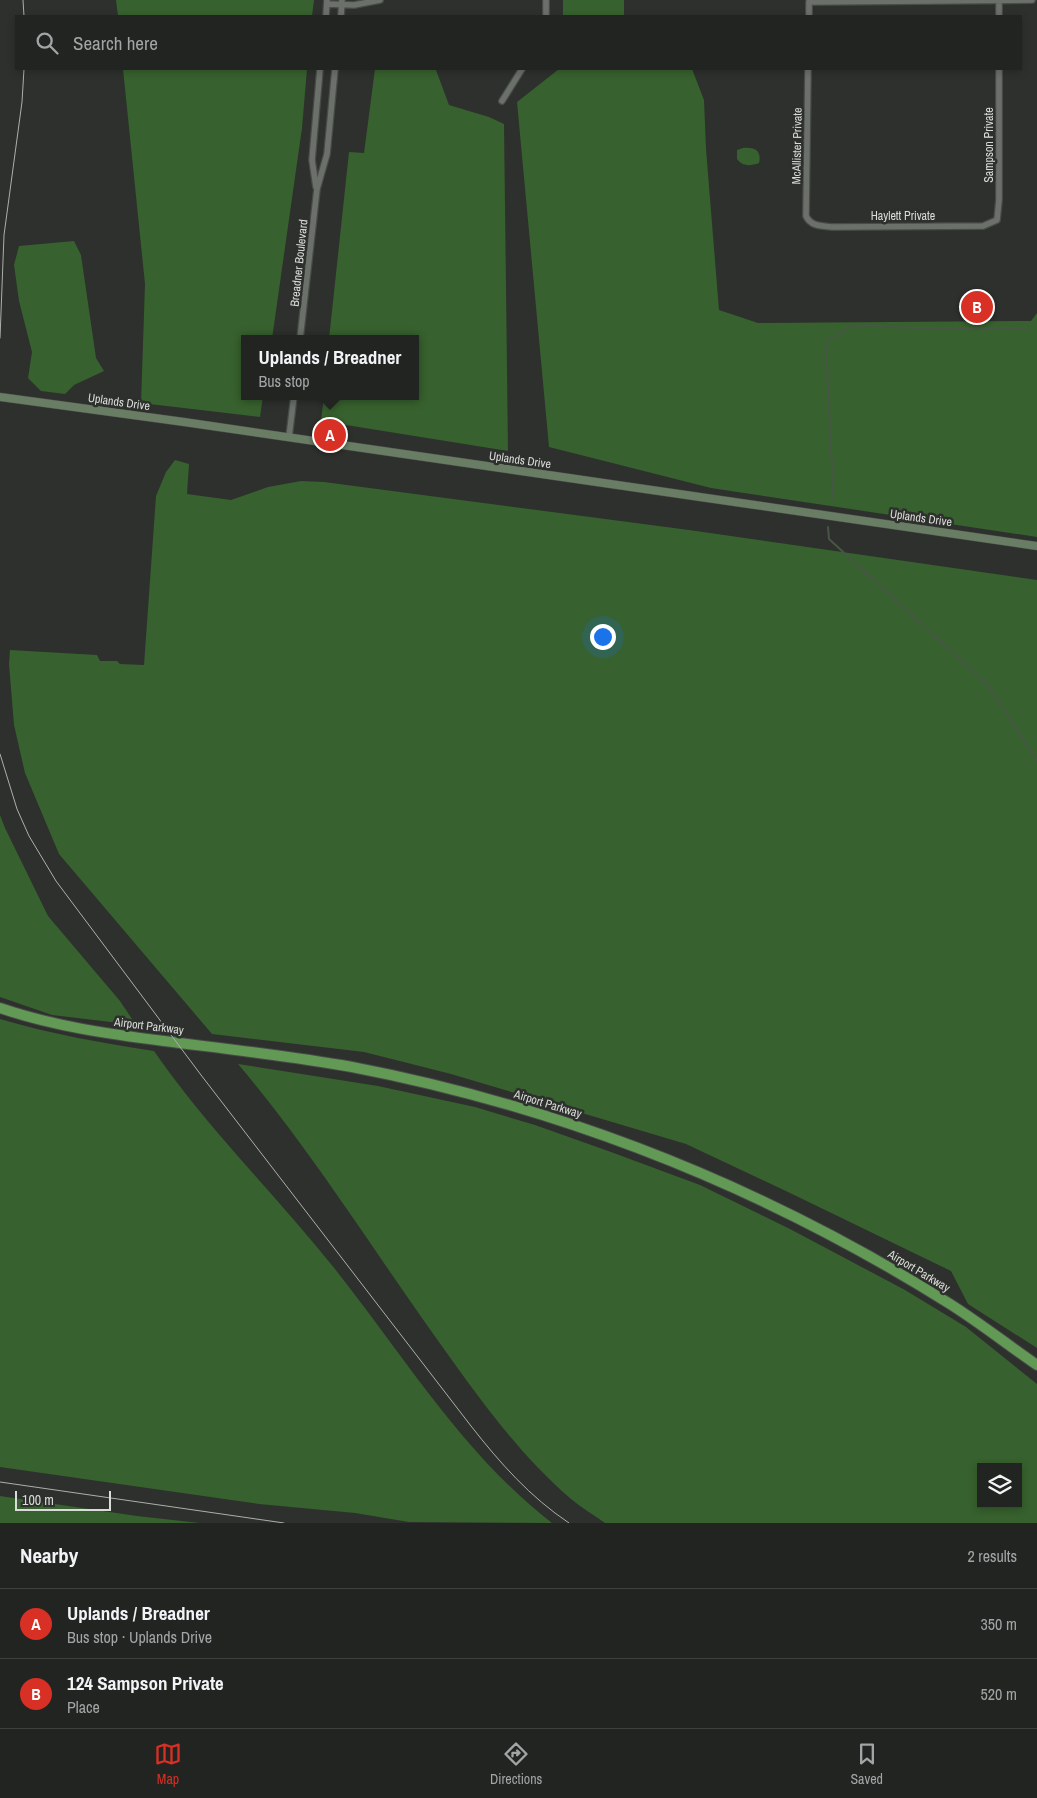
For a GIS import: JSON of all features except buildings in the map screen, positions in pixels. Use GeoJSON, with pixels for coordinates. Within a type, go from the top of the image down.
{"type":"FeatureCollection","features":[{"type":"Feature","properties":{"kind":"highway","name":"Airport Parkway"},"geometry":{"type":"LineString","coordinates":[[0,1008],[55,1024],[102,1033],[320,1062],[392,1075],[527,1110],[608,1136],[687,1167],[760,1200],[840,1240],[948,1303],[1037,1365]]}},
{"type":"Feature","properties":{"kind":"main road","name":"Uplands Drive"},"geometry":{"type":"LineString","coordinates":[[0,397],[1037,546]]}},
{"type":"Feature","properties":{"kind":"street"},"geometry":{"type":"LineString","coordinates":[[326,15],[327,2],[354,5],[380,0]]}},
{"type":"Feature","properties":{"kind":"street"},"geometry":{"type":"LineString","coordinates":[[546,0],[546,15]]}},
{"type":"Feature","properties":{"kind":"street"},"geometry":{"type":"LineString","coordinates":[[809,15],[809,2],[844,0],[1032,0]]}},
{"type":"Feature","properties":{"kind":"street"},"geometry":{"type":"LineString","coordinates":[[999,0],[999,15]]}},
{"type":"Feature","properties":{"kind":"street","name":"Breadner Boulevard"},"geometry":{"type":"LineString","coordinates":[[317,189],[312,160],[320,70]]}},
{"type":"Feature","properties":{"kind":"street","name":"Breadner Boulevard"},"geometry":{"type":"LineString","coordinates":[[300,335],[317,189],[328,154],[335,70]]}},
{"type":"Feature","properties":{"kind":"street"},"geometry":{"type":"LineString","coordinates":[[502,101],[521,70]]}},
{"type":"Feature","properties":{"kind":"street","name":"McAllister Private"},"geometry":{"type":"LineString","coordinates":[[808,70],[805,208],[809,222]]}},
{"type":"Feature","properties":{"kind":"street","name":"Sampson Private"},"geometry":{"type":"LineString","coordinates":[[996,220],[999,184],[999,70]]}},
{"type":"Feature","properties":{"kind":"street","name":"Haylett Private"},"geometry":{"type":"LineString","coordinates":[[809,222],[816,225],[834,227],[983,226],[996,220]]}},
{"type":"Feature","properties":{"kind":"street"},"geometry":{"type":"LineString","coordinates":[[289,438],[294,400]]}},
{"type":"Feature","properties":{"kind":"green space"},"geometry":{"type":"Polygon","coordinates":[[[116,0],[314,0],[312,15],[118,15],[116,0]]]}},
{"type":"Feature","properties":{"kind":"green space"},"geometry":{"type":"Polygon","coordinates":[[[563,0],[624,0],[624,15],[563,15],[563,0]]]}},
{"type":"Feature","properties":{"kind":"green space"},"geometry":{"type":"Polygon","coordinates":[[[123,70],[307,70],[302,128],[273,335],[241,335],[241,400],[262,400],[260,417],[141,403],[145,284],[123,70]]]}},
{"type":"Feature","properties":{"kind":"green space"},"geometry":{"type":"Polygon","coordinates":[[[375,70],[436,70],[449,105],[489,117],[504,124],[508,451],[321,421],[324,400],[419,400],[419,335],[329,335],[349,152],[364,153],[375,70]]]}},
{"type":"Feature","properties":{"kind":"green space"},"geometry":{"type":"Polygon","coordinates":[[[558,70],[692,70],[704,100],[719,310],[758,323],[1031,321],[1037,313],[1037,537],[711,488],[549,447],[517,102],[558,70]]]}},
{"type":"Feature","properties":{"kind":"green space"},"geometry":{"type":"Polygon","coordinates":[[[743,148],[756,150],[760,159],[759,163],[747,165],[739,162],[737,150],[743,148]]]}},
{"type":"Feature","properties":{"kind":"green space"},"geometry":{"type":"Polygon","coordinates":[[[74,241],[81,255],[96,358],[104,371],[74,385],[65,394],[41,391],[28,378],[32,352],[19,301],[14,265],[19,246],[74,241]]]}},
{"type":"Feature","properties":{"kind":"green space"},"geometry":{"type":"Polygon","coordinates":[[[175,460],[189,464],[187,494],[231,500],[268,487],[301,481],[324,482],[689,530],[1037,580],[1037,1348],[968,1304],[951,1271],[686,1144],[451,1074],[364,1052],[212,1034],[59,854],[25,773],[14,725],[9,664],[10,650],[97,655],[100,661],[117,661],[120,664],[144,665],[156,496],[166,472],[175,460]]]}},
{"type":"Feature","properties":{"kind":"green space"},"geometry":{"type":"Polygon","coordinates":[[[0,815],[48,916],[120,1001],[136,1025],[52,1015],[0,997],[0,815]]]}},
{"type":"Feature","properties":{"kind":"green space"},"geometry":{"type":"Polygon","coordinates":[[[0,1019],[57,1034],[154,1051],[219,1135],[335,1269],[462,1435],[520,1496],[552,1523],[409,1522],[355,1513],[259,1504],[0,1467],[0,1019]]]}},
{"type":"Feature","properties":{"kind":"green space"},"geometry":{"type":"Polygon","coordinates":[[[238,1064],[378,1086],[475,1107],[535,1125],[700,1185],[790,1229],[905,1290],[966,1327],[1037,1384],[1037,1523],[605,1523],[575,1502],[550,1480],[495,1418],[429,1328],[289,1128],[238,1064]]]}},
{"type":"Feature","properties":{"kind":"green space"},"geometry":{"type":"Polygon","coordinates":[[[0,1496],[137,1516],[200,1523],[0,1523],[0,1496]]]}},
{"type":"Feature","properties":{"kind":"waterway"},"geometry":{"type":"LineString","coordinates":[[832,498],[826,342],[851,327],[865,325],[913,328],[1027,328]]}},
{"type":"Feature","properties":{"kind":"waterway"},"geometry":{"type":"LineString","coordinates":[[828,527],[829,539],[988,685],[1037,760]]}},
{"type":"Feature","properties":{"kind":"tram line"},"geometry":{"type":"LineString","coordinates":[[23,0],[24,15]]}},
{"type":"Feature","properties":{"kind":"tram line"},"geometry":{"type":"LineString","coordinates":[[0,338],[4,235],[22,102],[24,70]]}},
{"type":"Feature","properties":{"kind":"tram line"},"geometry":{"type":"LineString","coordinates":[[0,754],[17,809],[29,836],[56,881],[201,1075],[482,1440],[528,1491],[569,1523]]}},
{"type":"Feature","properties":{"kind":"tram line"},"geometry":{"type":"LineString","coordinates":[[0,1482],[284,1523]]}},
{"type":"Feature","properties":{"kind":"place","name":"124 Sampson Private"},"geometry":{"type":"Point","coordinates":[977,307]}},
{"type":"Feature","properties":{"kind":"place","name":"Uplands / Breadner"},"geometry":{"type":"Point","coordinates":[330,435]}}]}
